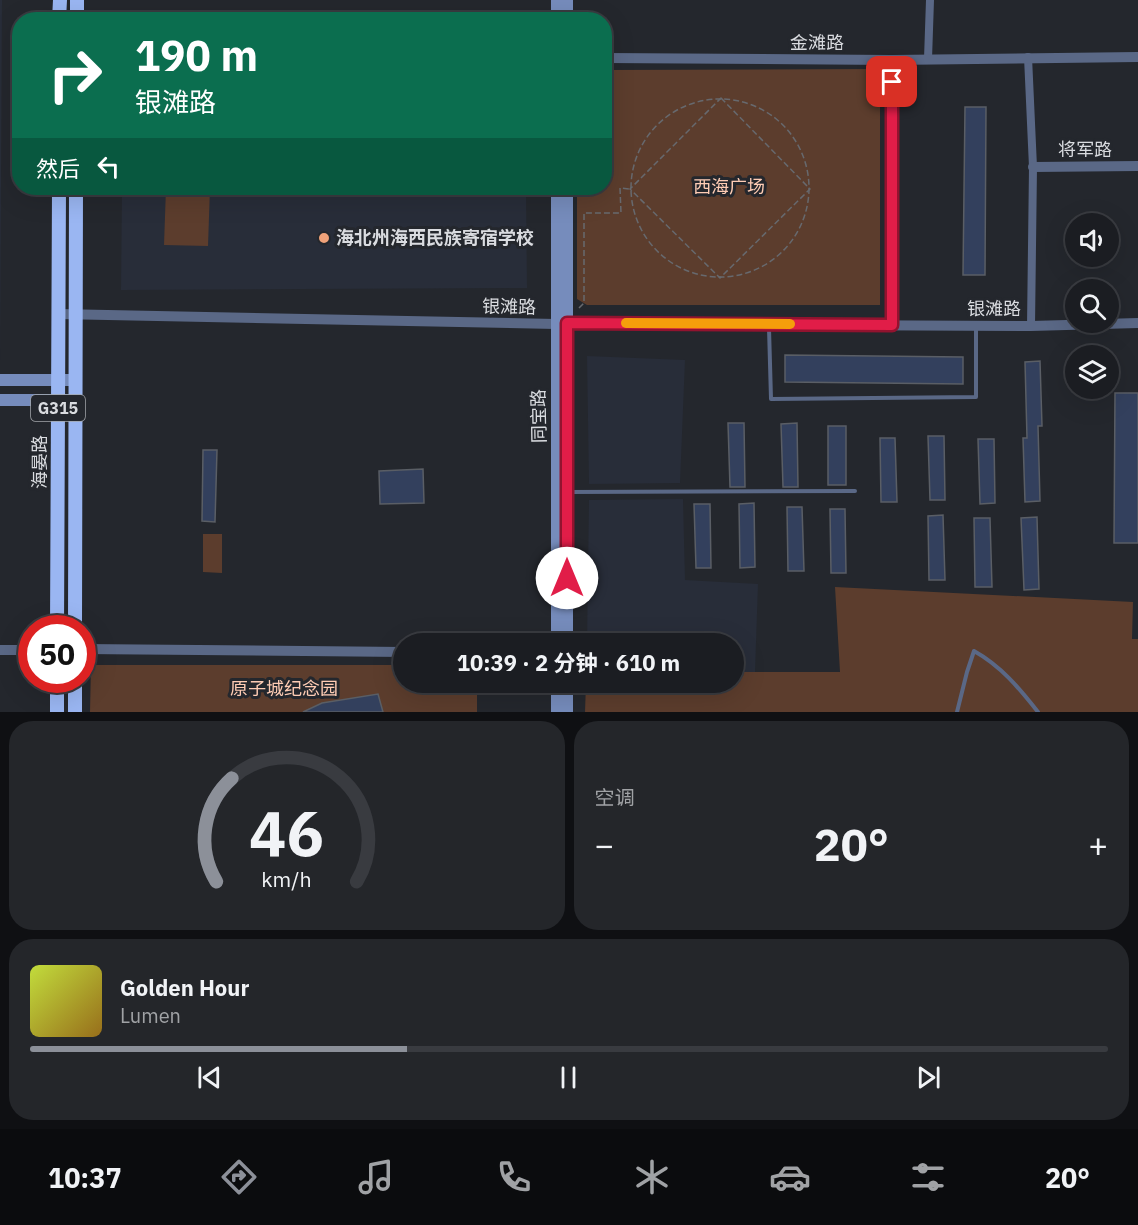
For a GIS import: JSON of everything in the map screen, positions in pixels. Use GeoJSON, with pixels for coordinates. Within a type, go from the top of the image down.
{"type":"FeatureCollection","features":[{"type":"Feature","properties":{"kind":"highway","name":"海晏路"},"geometry":{"type":"LineString","coordinates":[[57,615],[59,195]]}},
{"type":"Feature","properties":{"kind":"highway","name":"海晏路"},"geometry":{"type":"LineString","coordinates":[[75,615],[76,195]]}},
{"type":"Feature","properties":{"kind":"highway"},"geometry":{"type":"LineString","coordinates":[[57,693],[57,712]]}},
{"type":"Feature","properties":{"kind":"highway"},"geometry":{"type":"LineString","coordinates":[[75,693],[75,712]]}},
{"type":"Feature","properties":{"kind":"main road","name":"同宝路"},"geometry":{"type":"LineString","coordinates":[[556,195],[567,492],[567,633]]}},
{"type":"Feature","properties":{"kind":"main road","name":"同宝路"},"geometry":{"type":"LineString","coordinates":[[557,633],[562,323],[567,195]]}},
{"type":"Feature","properties":{"kind":"main road"},"geometry":{"type":"LineString","coordinates":[[0,380],[76,380]]}},
{"type":"Feature","properties":{"kind":"main road"},"geometry":{"type":"LineString","coordinates":[[0,400],[76,400]]}},
{"type":"Feature","properties":{"kind":"main road"},"geometry":{"type":"LineString","coordinates":[[557,693],[557,712]]}},
{"type":"Feature","properties":{"kind":"main road"},"geometry":{"type":"LineString","coordinates":[[567,693],[567,712]]}},
{"type":"Feature","properties":{"kind":"street"},"geometry":{"type":"LineString","coordinates":[[928,59],[930,0]]}},
{"type":"Feature","properties":{"kind":"street"},"geometry":{"type":"LineString","coordinates":[[1028,57],[1033,167],[1031,326]]}},
{"type":"Feature","properties":{"kind":"street","name":"金滩路"},"geometry":{"type":"LineString","coordinates":[[612,58],[892,60],[1138,57]]}},
{"type":"Feature","properties":{"kind":"street"},"geometry":{"type":"LineString","coordinates":[[892,60],[892,325]]}},
{"type":"Feature","properties":{"kind":"street","name":"将军路"},"geometry":{"type":"LineString","coordinates":[[1033,167],[1138,166]]}},
{"type":"Feature","properties":{"kind":"street","name":"银滩路"},"geometry":{"type":"LineString","coordinates":[[58,314],[562,323],[1031,326],[1138,323]]}},
{"type":"Feature","properties":{"kind":"street"},"geometry":{"type":"LineString","coordinates":[[96,649],[393,652]]}},
{"type":"Feature","properties":{"kind":"street"},"geometry":{"type":"LineString","coordinates":[[0,650],[18,650]]}},
{"type":"Feature","properties":{"kind":"lane"},"geometry":{"type":"LineString","coordinates":[[769,324],[771,399],[976,397],[976,325]]}},
{"type":"Feature","properties":{"kind":"lane"},"geometry":{"type":"LineString","coordinates":[[567,492],[855,491]]}},
{"type":"Feature","properties":{"kind":"lane"},"geometry":{"type":"LineString","coordinates":[[957,712],[974,651],[992,661],[1016,684],[1038,712]]}},
{"type":"Feature","properties":{"kind":"path"},"geometry":{"type":"LineString","coordinates":[[630,189],[721,98]]}},
{"type":"Feature","properties":{"kind":"path"},"geometry":{"type":"LineString","coordinates":[[721,98],[810,189]]}},
{"type":"Feature","properties":{"kind":"path"},"geometry":{"type":"LineString","coordinates":[[721,98],[749,102],[774,115],[794,136],[806,161],[810,189],[806,217],[792,242],[779,255],[748,274],[720,278],[692,274],[667,261],[648,241],[635,216],[630,189],[634,160],[647,135],[667,115],[693,102],[721,98]]}},
{"type":"Feature","properties":{"kind":"path"},"geometry":{"type":"LineString","coordinates":[[579,308],[584,303],[584,213],[621,213],[621,188],[630,189],[720,278]]}},
{"type":"Feature","properties":{"kind":"path"},"geometry":{"type":"LineString","coordinates":[[720,278],[810,189]]}},
{"type":"Feature","properties":{"kind":"shaded area"},"geometry":{"type":"Polygon","coordinates":[[[0,0],[2,0],[0,367],[0,0]]]}},
{"type":"Feature","properties":{"kind":"shaded area","name":"海北州海西民族寄宿学校"},"geometry":{"type":"Polygon","coordinates":[[[122,195],[526,195],[527,288],[121,290],[122,195]]]}},
{"type":"Feature","properties":{"kind":"shaded area"},"geometry":{"type":"Polygon","coordinates":[[[587,356],[685,360],[680,483],[589,484],[587,356]]]}},
{"type":"Feature","properties":{"kind":"shaded area"},"geometry":{"type":"Polygon","coordinates":[[[683,499],[685,580],[758,584],[755,672],[744,672],[744,633],[587,633],[589,500],[683,499]]]}},
{"type":"Feature","properties":{"kind":"green space","name":"西海广场"},"geometry":{"type":"Polygon","coordinates":[[[880,69],[880,305],[587,305],[577,299],[577,195],[612,195],[612,70],[880,69]]]}},
{"type":"Feature","properties":{"kind":"green space"},"geometry":{"type":"Polygon","coordinates":[[[166,195],[210,195],[208,246],[164,245],[166,195]]]}},
{"type":"Feature","properties":{"kind":"green space"},"geometry":{"type":"Polygon","coordinates":[[[203,534],[222,534],[222,573],[203,572],[203,534]]]}},
{"type":"Feature","properties":{"kind":"green space"},"geometry":{"type":"Polygon","coordinates":[[[835,587],[1133,602],[1132,639],[1138,639],[1138,712],[585,712],[586,693],[744,693],[744,672],[840,672],[835,587]]]}},
{"type":"Feature","properties":{"kind":"green space","name":"原子城纪念园"},"geometry":{"type":"Polygon","coordinates":[[[96,665],[393,665],[393,693],[477,693],[477,712],[90,712],[90,693],[96,693],[96,665]]]}},
{"type":"Feature","properties":{"kind":"building"},"geometry":{"type":"Polygon","coordinates":[[[965,107],[986,107],[985,275],[963,275],[965,107]]]}},
{"type":"Feature","properties":{"kind":"building"},"geometry":{"type":"Polygon","coordinates":[[[785,355],[963,357],[963,384],[785,382],[785,355]]]}},
{"type":"Feature","properties":{"kind":"building"},"geometry":{"type":"Polygon","coordinates":[[[1040,361],[1042,426],[1038,426],[1040,501],[1025,502],[1023,438],[1027,438],[1025,362],[1040,361]]]}},
{"type":"Feature","properties":{"kind":"building"},"geometry":{"type":"Polygon","coordinates":[[[1119,393],[1138,393],[1138,543],[1114,543],[1115,399],[1119,399],[1119,393]]]}},
{"type":"Feature","properties":{"kind":"building"},"geometry":{"type":"Polygon","coordinates":[[[728,423],[744,423],[745,487],[730,487],[728,423]]]}},
{"type":"Feature","properties":{"kind":"building"},"geometry":{"type":"Polygon","coordinates":[[[797,423],[798,487],[783,487],[781,424],[797,423]]]}},
{"type":"Feature","properties":{"kind":"building"},"geometry":{"type":"Polygon","coordinates":[[[828,426],[846,426],[846,485],[828,485],[828,426]]]}},
{"type":"Feature","properties":{"kind":"building"},"geometry":{"type":"Polygon","coordinates":[[[928,436],[944,436],[945,500],[930,500],[928,436]]]}},
{"type":"Feature","properties":{"kind":"building"},"geometry":{"type":"Polygon","coordinates":[[[880,438],[895,438],[897,502],[881,502],[880,438]]]}},
{"type":"Feature","properties":{"kind":"building"},"geometry":{"type":"Polygon","coordinates":[[[978,439],[994,439],[995,503],[980,504],[978,439]]]}},
{"type":"Feature","properties":{"kind":"building"},"geometry":{"type":"Polygon","coordinates":[[[203,450],[217,450],[215,522],[202,521],[203,450]]]}},
{"type":"Feature","properties":{"kind":"building"},"geometry":{"type":"Polygon","coordinates":[[[423,469],[424,503],[380,504],[379,471],[423,469]]]}},
{"type":"Feature","properties":{"kind":"building"},"geometry":{"type":"Polygon","coordinates":[[[754,503],[755,567],[740,568],[739,504],[754,503]]]}},
{"type":"Feature","properties":{"kind":"building"},"geometry":{"type":"Polygon","coordinates":[[[694,504],[710,504],[711,568],[696,568],[694,504]]]}},
{"type":"Feature","properties":{"kind":"building"},"geometry":{"type":"Polygon","coordinates":[[[787,507],[802,507],[804,571],[788,571],[787,507]]]}},
{"type":"Feature","properties":{"kind":"building"},"geometry":{"type":"Polygon","coordinates":[[[830,509],[845,509],[846,573],[831,573],[830,509]]]}},
{"type":"Feature","properties":{"kind":"building"},"geometry":{"type":"Polygon","coordinates":[[[943,515],[945,580],[929,580],[928,516],[943,515]]]}},
{"type":"Feature","properties":{"kind":"building"},"geometry":{"type":"Polygon","coordinates":[[[1037,517],[1039,589],[1024,590],[1021,518],[1037,517]]]}},
{"type":"Feature","properties":{"kind":"building"},"geometry":{"type":"Polygon","coordinates":[[[974,518],[990,518],[992,587],[975,587],[974,518]]]}},
{"type":"Feature","properties":{"kind":"building"},"geometry":{"type":"Polygon","coordinates":[[[378,694],[383,712],[303,712],[322,703],[378,694]]]}},
{"type":"Feature","properties":{"kind":"slow traffic"},"geometry":{"type":"LineString","coordinates":[[626,323],[790,324]]}},
{"type":"Feature","properties":{"kind":"place","name":"海北州海西民族寄宿学校"},"geometry":{"type":"Point","coordinates":[324,238]}},
{"type":"Feature","properties":{"kind":"route"},"geometry":{"type":"LineString","coordinates":[[567,578],[567,323],[892,325],[892,82]]}}]}
